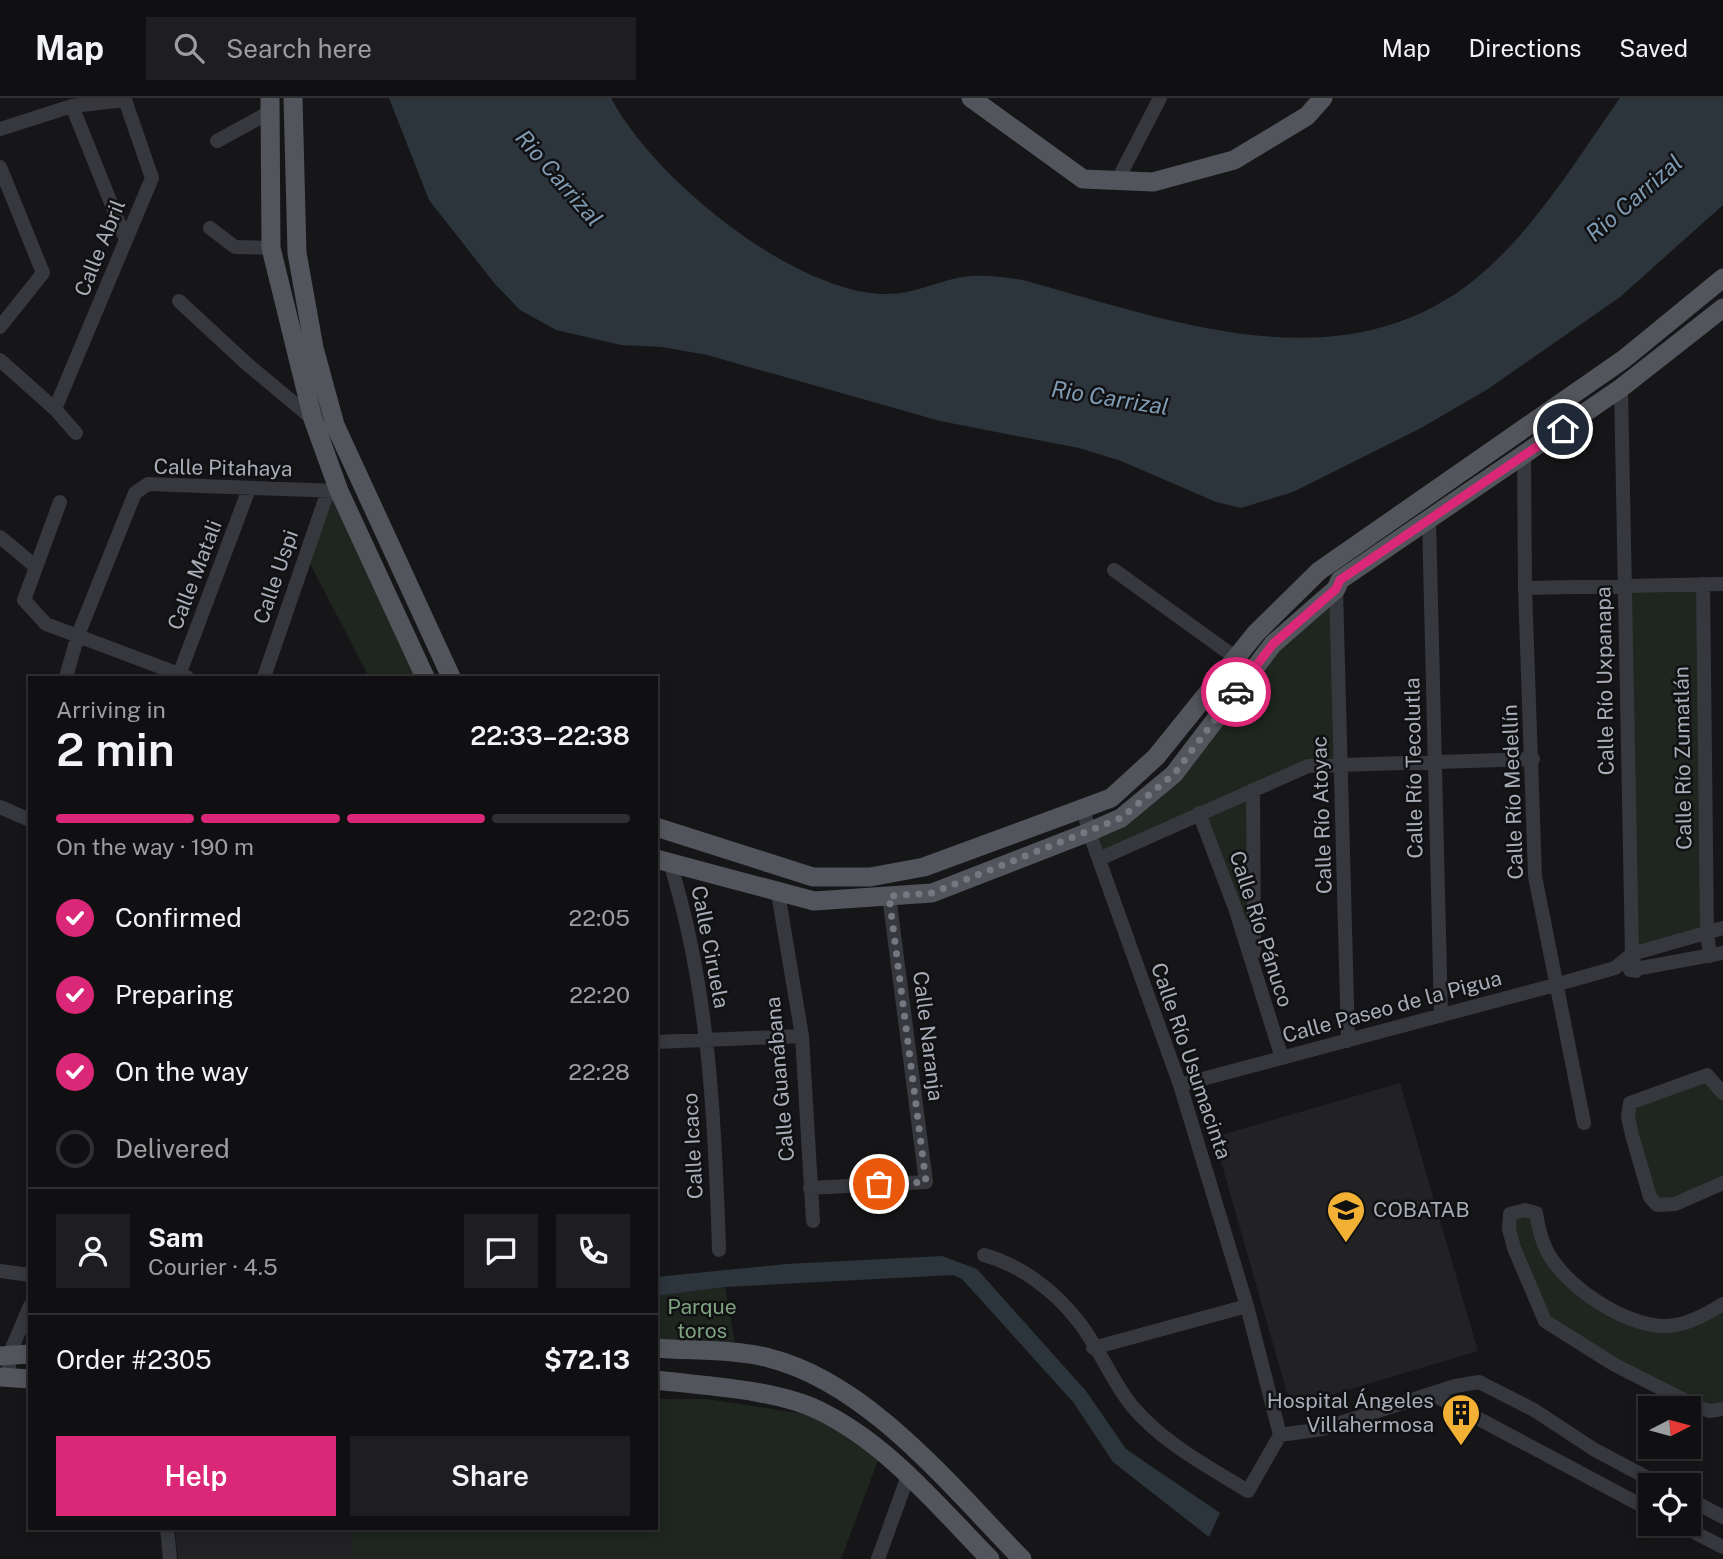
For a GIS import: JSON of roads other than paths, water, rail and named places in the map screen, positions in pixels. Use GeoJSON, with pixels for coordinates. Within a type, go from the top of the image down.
{"type":"FeatureCollection","features":[{"type":"Feature","properties":{"kind":"main road"},"geometry":{"type":"LineString","coordinates":[[293,98],[297,253],[314,348],[335,425],[451,676]]}},
{"type":"Feature","properties":{"kind":"main road"},"geometry":{"type":"LineString","coordinates":[[971,98],[1083,179],[1153,182],[1234,160],[1307,116],[1323,98]]}},
{"type":"Feature","properties":{"kind":"main road"},"geometry":{"type":"LineString","coordinates":[[270,105],[271,248],[313,419],[334,491],[425,676]]}},
{"type":"Feature","properties":{"kind":"main road"},"geometry":{"type":"LineString","coordinates":[[658,828],[813,877],[870,877],[924,867],[1111,798],[1156,757],[1236,658],[1319,571],[1625,359],[1723,278]]}},
{"type":"Feature","properties":{"kind":"main road"},"geometry":{"type":"LineString","coordinates":[[663,861],[814,901],[932,893],[1121,818],[1174,774],[1273,644],[1336,589],[1340,580],[1621,388],[1720,315]]}},
{"type":"Feature","properties":{"kind":"main road"},"geometry":{"type":"LineString","coordinates":[[658,1348],[768,1358],[831,1383],[887,1424],[1022,1559]]}},
{"type":"Feature","properties":{"kind":"main road"},"geometry":{"type":"LineString","coordinates":[[5,1356],[28,1354]]}},
{"type":"Feature","properties":{"kind":"main road"},"geometry":{"type":"LineString","coordinates":[[4,1378],[28,1379]]}},
{"type":"Feature","properties":{"kind":"main road"},"geometry":{"type":"LineString","coordinates":[[658,1380],[752,1392],[816,1409],[873,1441],[990,1559]]}},
{"type":"Feature","properties":{"kind":"street"},"geometry":{"type":"LineString","coordinates":[[1117,181],[1160,98]]}},
{"type":"Feature","properties":{"kind":"street"},"geometry":{"type":"LineString","coordinates":[[0,129],[72,106],[125,100]]}},
{"type":"Feature","properties":{"kind":"street","name":"Calle Abril"},"geometry":{"type":"LineString","coordinates":[[55,410],[152,178],[125,100]]}},
{"type":"Feature","properties":{"kind":"street"},"geometry":{"type":"LineString","coordinates":[[217,141],[270,105]]}},
{"type":"Feature","properties":{"kind":"street"},"geometry":{"type":"LineString","coordinates":[[72,106],[125,238]]}},
{"type":"Feature","properties":{"kind":"street"},"geometry":{"type":"LineString","coordinates":[[0,167],[43,273],[0,327]]}},
{"type":"Feature","properties":{"kind":"street"},"geometry":{"type":"LineString","coordinates":[[210,228],[235,247],[271,248]]}},
{"type":"Feature","properties":{"kind":"street"},"geometry":{"type":"LineString","coordinates":[[179,301],[247,365],[313,419]]}},
{"type":"Feature","properties":{"kind":"street"},"geometry":{"type":"LineString","coordinates":[[0,360],[76,433]]}},
{"type":"Feature","properties":{"kind":"street","name":"Calle Río Uxpanapa"},"geometry":{"type":"LineString","coordinates":[[1621,388],[1632,954],[1636,971]]}},
{"type":"Feature","properties":{"kind":"street","name":"Calle Río Medellín"},"geometry":{"type":"LineString","coordinates":[[1524,455],[1525,588],[1535,876],[1584,1123]]}},
{"type":"Feature","properties":{"kind":"street","name":"Calle Pitahaya"},"geometry":{"type":"LineString","coordinates":[[66,676],[78,635],[135,493],[148,484],[334,491]]}},
{"type":"Feature","properties":{"kind":"street","name":"Calle Matali"},"geometry":{"type":"LineString","coordinates":[[175,675],[249,489]]}},
{"type":"Feature","properties":{"kind":"street","name":"Calle Uspi"},"geometry":{"type":"LineString","coordinates":[[264,676],[334,491]]}},
{"type":"Feature","properties":{"kind":"street"},"geometry":{"type":"LineString","coordinates":[[60,502],[24,600],[46,624],[175,675]]}},
{"type":"Feature","properties":{"kind":"street","name":"Calle Río Tecolutla"},"geometry":{"type":"LineString","coordinates":[[1429,519],[1441,1016]]}},
{"type":"Feature","properties":{"kind":"street"},"geometry":{"type":"LineString","coordinates":[[0,537],[36,567]]}},
{"type":"Feature","properties":{"kind":"street"},"geometry":{"type":"LineString","coordinates":[[1114,570],[1236,658]]}},
{"type":"Feature","properties":{"kind":"street","name":"Calle Río Zumatlán"},"geometry":{"type":"LineString","coordinates":[[1703,584],[1707,932],[1717,955]]}},
{"type":"Feature","properties":{"kind":"street"},"geometry":{"type":"LineString","coordinates":[[1525,588],[1723,584]]}},
{"type":"Feature","properties":{"kind":"street","name":"Calle Río Atoyac"},"geometry":{"type":"LineString","coordinates":[[1336,589],[1349,1041]]}},
{"type":"Feature","properties":{"kind":"street"},"geometry":{"type":"LineString","coordinates":[[1099,859],[1308,766],[1533,759]]}},
{"type":"Feature","properties":{"kind":"street"},"geometry":{"type":"LineString","coordinates":[[1254,790],[1254,971]]}},
{"type":"Feature","properties":{"kind":"street"},"geometry":{"type":"LineString","coordinates":[[0,807],[28,819]]}},
{"type":"Feature","properties":{"kind":"street","name":"Calle Río Usumacinta"},"geometry":{"type":"LineString","coordinates":[[1083,808],[1089,832],[1180,1085],[1247,1306],[1280,1435]]}},
{"type":"Feature","properties":{"kind":"street","name":"Calle Río Pánuco"},"geometry":{"type":"LineString","coordinates":[[1199,813],[1235,908],[1282,1058]]}},
{"type":"Feature","properties":{"kind":"street","name":"Calle Ciruela"},"geometry":{"type":"LineString","coordinates":[[663,861],[684,908],[706,1040]]}},
{"type":"Feature","properties":{"kind":"street","name":"Calle Guanábana"},"geometry":{"type":"LineString","coordinates":[[778,893],[802,1036],[813,1221]]}},
{"type":"Feature","properties":{"kind":"street","name":"Calle Naranja"},"geometry":{"type":"LineString","coordinates":[[810,1188],[926,1182],[889,896]]}},
{"type":"Feature","properties":{"kind":"street","name":"Calle Paseo de la Pigua"},"geometry":{"type":"LineString","coordinates":[[1180,1085],[1615,968],[1632,954],[1723,928]]}},
{"type":"Feature","properties":{"kind":"street","name":"Calle Paseo de la Pigua"},"geometry":{"type":"LineString","coordinates":[[1615,968],[1636,971],[1717,955]]}},
{"type":"Feature","properties":{"kind":"street"},"geometry":{"type":"LineString","coordinates":[[658,1042],[802,1036]]}},
{"type":"Feature","properties":{"kind":"street","name":"Calle Icaco"},"geometry":{"type":"LineString","coordinates":[[706,1040],[712,1093],[719,1250]]}},
{"type":"Feature","properties":{"kind":"street"},"geometry":{"type":"LineString","coordinates":[[1723,1093],[1707,1075],[1630,1103],[1628,1117],[1650,1197],[1657,1205],[1675,1204],[1723,1183]]}},
{"type":"Feature","properties":{"kind":"street"},"geometry":{"type":"LineString","coordinates":[[1723,1304],[1680,1325],[1662,1326],[1630,1318],[1567,1280],[1547,1251],[1536,1213],[1525,1210],[1510,1214],[1509,1229],[1514,1248],[1545,1321],[1615,1365],[1698,1407],[1709,1411],[1723,1409]]}},
{"type":"Feature","properties":{"kind":"street"},"geometry":{"type":"LineString","coordinates":[[984,1255],[1011,1263],[1037,1282],[1078,1321],[1132,1406],[1171,1443],[1248,1491],[1280,1435],[1322,1429],[1434,1395],[1455,1386],[1479,1382],[1534,1410],[1595,1450],[1638,1473]]}},
{"type":"Feature","properties":{"kind":"street"},"geometry":{"type":"LineString","coordinates":[[0,1271],[28,1275]]}},
{"type":"Feature","properties":{"kind":"street"},"geometry":{"type":"LineString","coordinates":[[1093,1348],[1247,1306]]}},
{"type":"Feature","properties":{"kind":"street"},"geometry":{"type":"LineString","coordinates":[[4,1378],[5,1356],[28,1310]]}},
{"type":"Feature","properties":{"kind":"street"},"geometry":{"type":"LineString","coordinates":[[1434,1395],[1638,1504]]}},
{"type":"Feature","properties":{"kind":"street"},"geometry":{"type":"LineString","coordinates":[[878,1559],[908,1476]]}},
{"type":"Feature","properties":{"kind":"street"},"geometry":{"type":"LineString","coordinates":[[1701,1505],[1723,1517]]}},
{"type":"Feature","properties":{"kind":"street"},"geometry":{"type":"LineString","coordinates":[[167,1530],[170,1559]]}},
{"type":"Feature","properties":{"kind":"street"},"geometry":{"type":"LineString","coordinates":[[1701,1536],[1723,1547]]}},
{"type":"Feature","properties":{"kind":"water","name":"Rio Carrizal"},"geometry":{"type":"Polygon","coordinates":[[[389,98],[611,98],[631,129],[658,162],[728,224],[767,251],[807,273],[846,288],[894,294],[970,276],[1003,277],[1201,327],[1262,336],[1321,337],[1379,328],[1435,306],[1487,269],[1524,230],[1558,187],[1620,98],[1723,98],[1723,205],[1620,297],[1488,389],[1421,428],[1293,492],[1241,508],[1216,502],[1121,461],[1079,448],[940,421],[707,355],[662,347],[621,345],[556,330],[520,310],[495,284],[429,200],[389,98]]]}},
{"type":"Feature","properties":{"kind":"water"},"geometry":{"type":"Polygon","coordinates":[[[942,1256],[977,1269],[1086,1391],[1126,1449],[1220,1513],[1209,1537],[1113,1462],[1073,1402],[962,1279],[953,1275],[725,1287],[658,1296],[658,1277],[786,1264],[942,1256]]]}},
{"type":"Feature","properties":{"kind":"place","name":"COBATAB"},"geometry":{"type":"Point","coordinates":[1346,1244]}},
{"type":"Feature","properties":{"kind":"place","name":"Hospital Ángeles Villahermosa"},"geometry":{"type":"Point","coordinates":[1461,1447]}},
{"type":"Feature","properties":{"kind":"park label","name":"Parque toros"},"geometry":{"type":"Point","coordinates":[702,1319]}}]}
